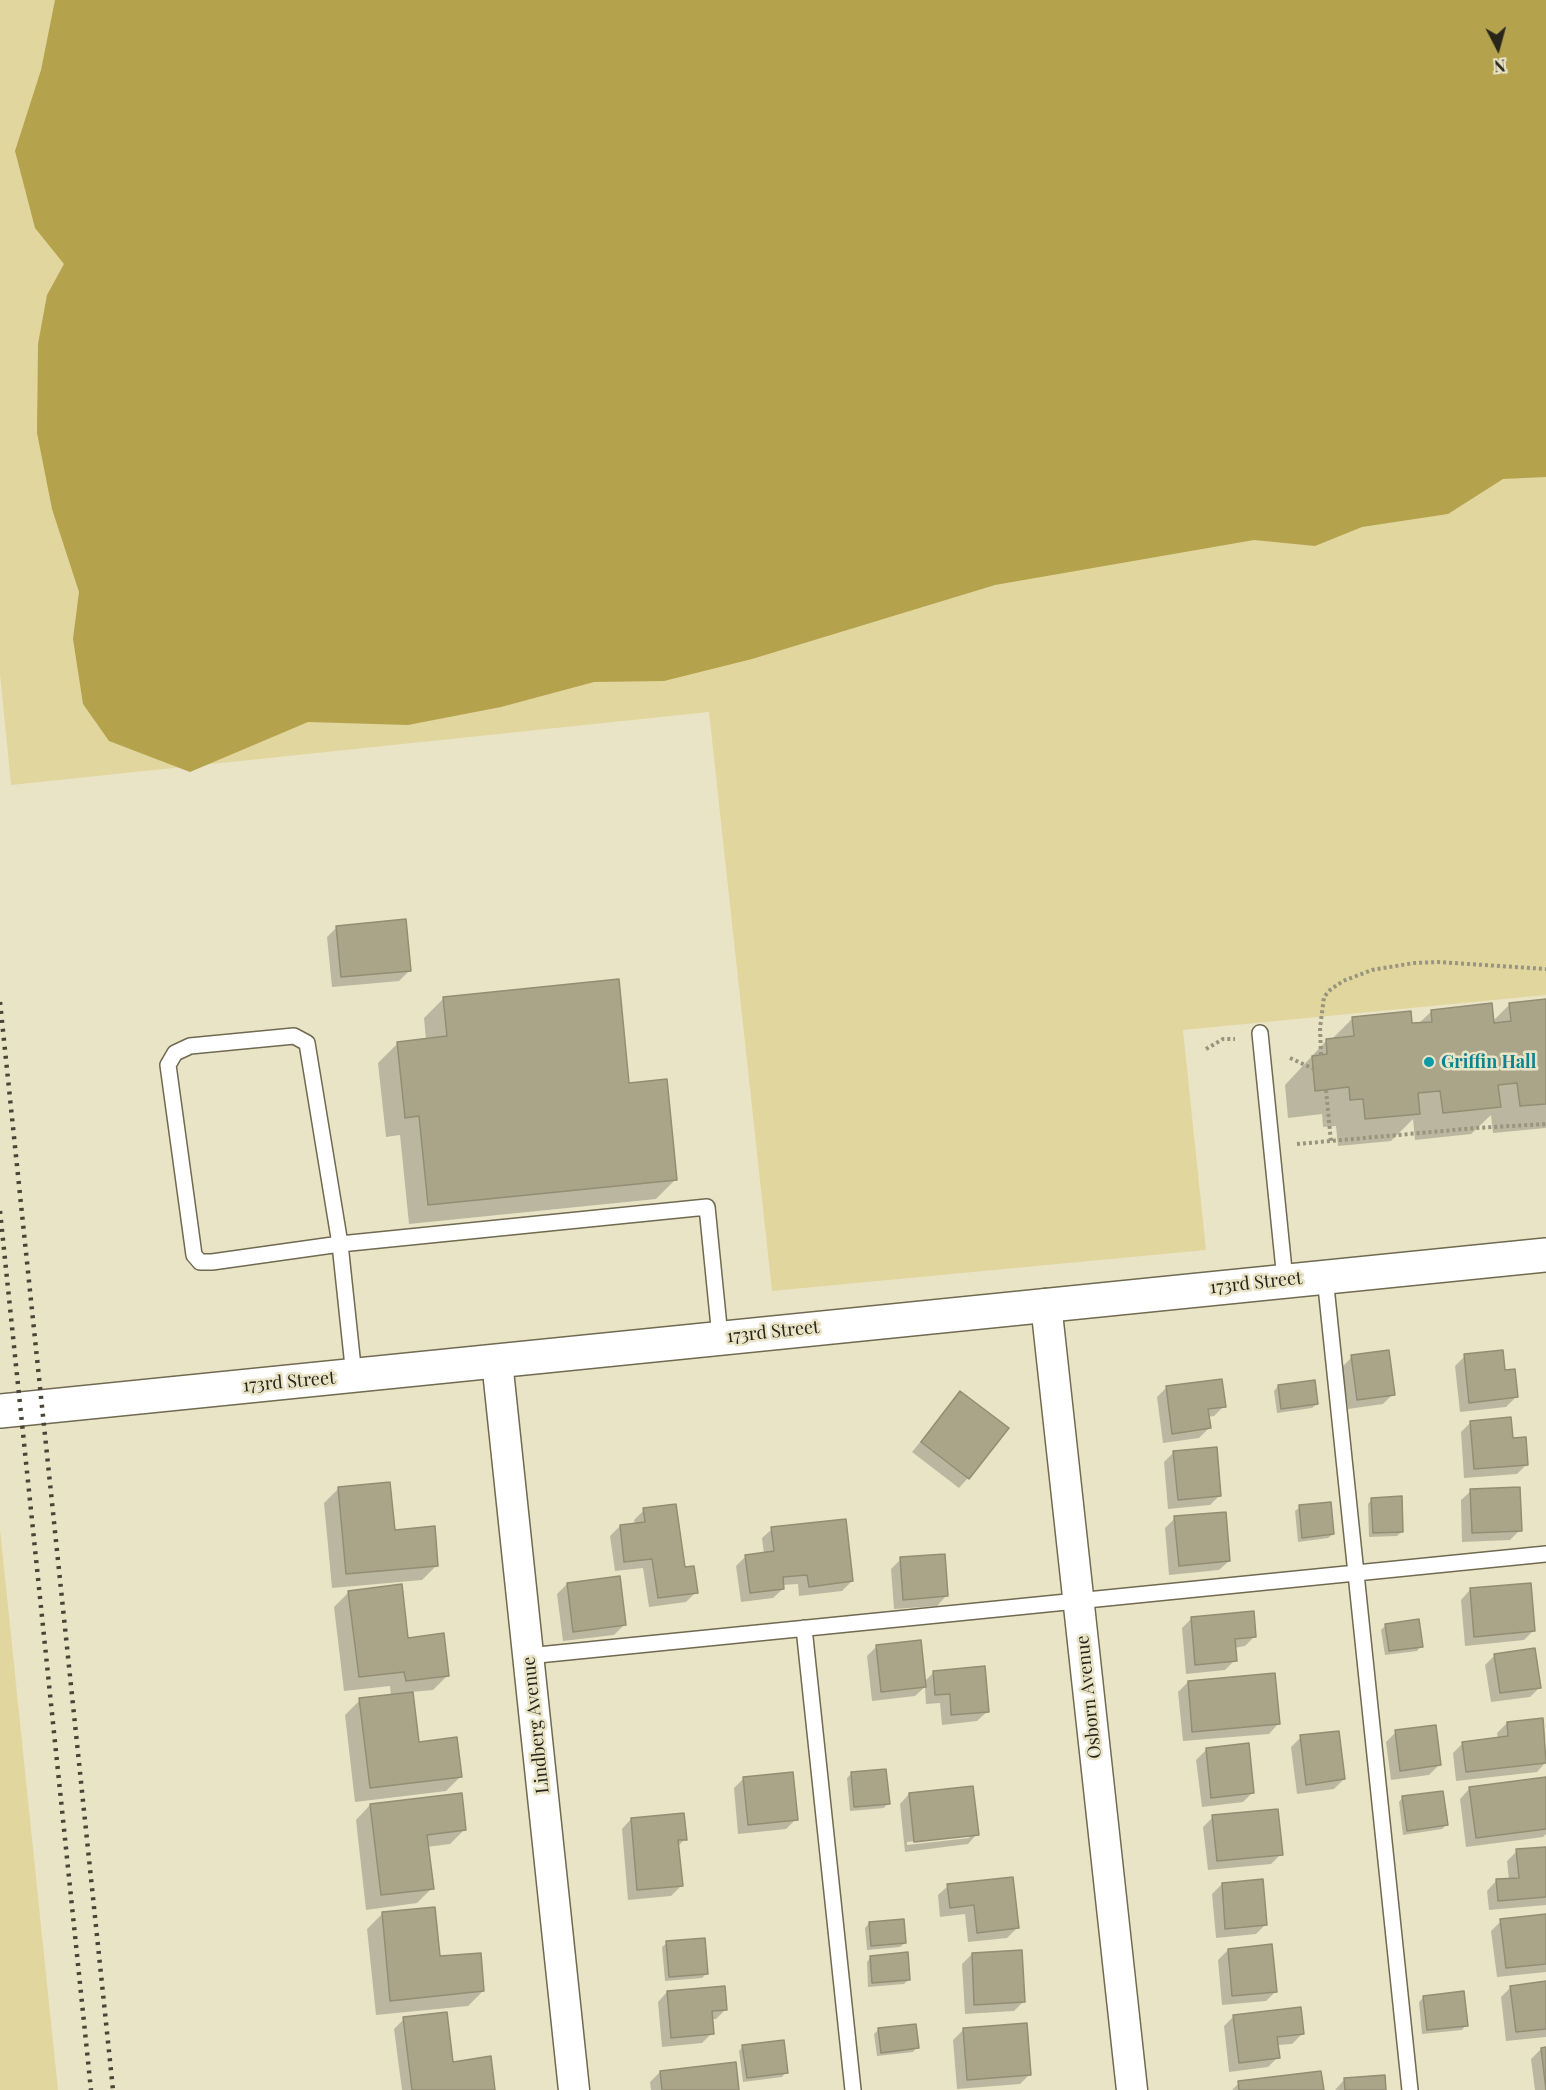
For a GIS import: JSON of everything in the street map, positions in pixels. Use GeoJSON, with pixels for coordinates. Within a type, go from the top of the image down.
{"type":"FeatureCollection","features":[{"type":"Feature","properties":{"kind":"street","name":"173rd Street"},"geometry":{"type":"LineString","coordinates":[[0,1411],[1546,1255]]}},
{"type":"Feature","properties":{"kind":"street","name":"Osborn Avenue"},"geometry":{"type":"LineString","coordinates":[[1046,1304],[1132,2090]]}},
{"type":"Feature","properties":{"kind":"street","name":"Lindberg Avenue"},"geometry":{"type":"LineString","coordinates":[[497,1361],[574,2090]]}},
{"type":"Feature","properties":{"kind":"lane"},"geometry":{"type":"LineString","coordinates":[[1260,1033],[1286,1280]]}},
{"type":"Feature","properties":{"kind":"lane"},"geometry":{"type":"LineString","coordinates":[[354,1376],[340,1244],[307,1043],[294,1036],[190,1046],[175,1053],[168,1065],[194,1255],[200,1262],[340,1244],[706,1207],[720,1337]]}},
{"type":"Feature","properties":{"kind":"lane"},"geometry":{"type":"LineString","coordinates":[[1325,1277],[1410,2090]]}},
{"type":"Feature","properties":{"kind":"lane"},"geometry":{"type":"LineString","coordinates":[[528,1656],[1546,1554]]}},
{"type":"Feature","properties":{"kind":"lane"},"geometry":{"type":"LineString","coordinates":[[804,1628],[853,2090]]}},
{"type":"Feature","properties":{"kind":"path"},"geometry":{"type":"LineString","coordinates":[[1321,1055],[1320,1028],[1324,997],[1343,981],[1372,970],[1426,963],[1506,965],[1546,969]]}},
{"type":"Feature","properties":{"kind":"path"},"geometry":{"type":"LineString","coordinates":[[1326,1090],[1331,1142]]}},
{"type":"Feature","properties":{"kind":"path"},"geometry":{"type":"LineString","coordinates":[[1272,1147],[1476,1128],[1546,1124]]}},
{"type":"Feature","properties":{"kind":"shaded area"},"geometry":{"type":"Polygon","coordinates":[[[0,0],[1546,0],[1546,995],[1183,1030],[1206,1250],[772,1291],[709,712],[11,785],[0,674],[0,0]]]}},
{"type":"Feature","properties":{"kind":"shaded area"},"geometry":{"type":"Polygon","coordinates":[[[55,0],[1546,0],[1546,477],[1503,479],[1448,514],[1362,527],[1315,546],[1254,540],[995,585],[752,659],[664,681],[594,682],[501,707],[408,725],[308,722],[190,772],[109,741],[83,704],[73,639],[79,592],[52,509],[37,433],[38,344],[47,295],[64,264],[35,228],[15,151],[41,70],[55,0]]]}},
{"type":"Feature","properties":{"kind":"shaded area"},"geometry":{"type":"Polygon","coordinates":[[[0,1529],[58,2090],[0,2090],[0,1529]]]}},
{"type":"Feature","properties":{"kind":"building"},"geometry":{"type":"Polygon","coordinates":[[[406,919],[411,971],[341,977],[336,926],[406,919]]]}},
{"type":"Feature","properties":{"kind":"building"},"geometry":{"type":"Polygon","coordinates":[[[619,979],[629,1083],[667,1079],[677,1180],[428,1205],[419,1116],[405,1118],[397,1042],[447,1036],[443,997],[619,979]]]}},
{"type":"Feature","properties":{"kind":"building","name":"Griffin Hall"},"geometry":{"type":"Polygon","coordinates":[[[1546,999],[1546,1104],[1520,1106],[1517,1083],[1498,1085],[1501,1107],[1443,1113],[1440,1091],[1418,1093],[1420,1114],[1365,1119],[1363,1099],[1350,1100],[1349,1087],[1315,1091],[1312,1056],[1327,1054],[1326,1039],[1354,1036],[1352,1017],[1411,1011],[1412,1023],[1432,1022],[1431,1010],[1492,1003],[1494,1023],[1511,1021],[1509,1003],[1546,999]]]}},
{"type":"Feature","properties":{"kind":"building"},"geometry":{"type":"Polygon","coordinates":[[[1389,1350],[1395,1395],[1357,1400],[1351,1355],[1389,1350]]]}},
{"type":"Feature","properties":{"kind":"building"},"geometry":{"type":"Polygon","coordinates":[[[1503,1350],[1505,1370],[1515,1369],[1518,1397],[1469,1403],[1464,1354],[1503,1350]]]}},
{"type":"Feature","properties":{"kind":"building"},"geometry":{"type":"Polygon","coordinates":[[[1222,1379],[1226,1407],[1208,1409],[1211,1428],[1172,1434],[1166,1386],[1222,1379]]]}},
{"type":"Feature","properties":{"kind":"building"},"geometry":{"type":"Polygon","coordinates":[[[1315,1380],[1318,1404],[1281,1409],[1278,1385],[1315,1380]]]}},
{"type":"Feature","properties":{"kind":"building"},"geometry":{"type":"Polygon","coordinates":[[[960,1391],[1009,1428],[969,1479],[921,1442],[960,1391]]]}},
{"type":"Feature","properties":{"kind":"building"},"geometry":{"type":"Polygon","coordinates":[[[1511,1417],[1513,1438],[1526,1437],[1528,1465],[1474,1469],[1470,1421],[1511,1417]]]}},
{"type":"Feature","properties":{"kind":"building"},"geometry":{"type":"Polygon","coordinates":[[[1217,1447],[1221,1496],[1178,1500],[1173,1451],[1217,1447]]]}},
{"type":"Feature","properties":{"kind":"building"},"geometry":{"type":"Polygon","coordinates":[[[390,1482],[395,1530],[435,1526],[438,1566],[346,1574],[338,1487],[390,1482]]]}},
{"type":"Feature","properties":{"kind":"building"},"geometry":{"type":"Polygon","coordinates":[[[1520,1487],[1522,1531],[1472,1533],[1470,1489],[1520,1487]]]}},
{"type":"Feature","properties":{"kind":"building"},"geometry":{"type":"Polygon","coordinates":[[[1402,1496],[1403,1532],[1373,1533],[1371,1498],[1402,1496]]]}},
{"type":"Feature","properties":{"kind":"building"},"geometry":{"type":"Polygon","coordinates":[[[1331,1502],[1334,1534],[1302,1538],[1299,1505],[1331,1502]]]}},
{"type":"Feature","properties":{"kind":"building"},"geometry":{"type":"Polygon","coordinates":[[[676,1504],[685,1567],[694,1566],[698,1593],[658,1598],[652,1559],[624,1562],[620,1525],[645,1522],[643,1508],[676,1504]]]}},
{"type":"Feature","properties":{"kind":"building"},"geometry":{"type":"Polygon","coordinates":[[[1226,1512],[1230,1561],[1179,1566],[1174,1516],[1226,1512]]]}},
{"type":"Feature","properties":{"kind":"building"},"geometry":{"type":"Polygon","coordinates":[[[846,1519],[853,1581],[809,1587],[807,1575],[783,1577],[784,1589],[750,1593],[745,1555],[774,1551],[771,1527],[846,1519]]]}},
{"type":"Feature","properties":{"kind":"building"},"geometry":{"type":"Polygon","coordinates":[[[945,1554],[948,1596],[903,1600],[900,1557],[945,1554]]]}},
{"type":"Feature","properties":{"kind":"building"},"geometry":{"type":"Polygon","coordinates":[[[620,1576],[626,1625],[573,1632],[567,1583],[620,1576]]]}},
{"type":"Feature","properties":{"kind":"building"},"geometry":{"type":"Polygon","coordinates":[[[1531,1583],[1535,1631],[1474,1637],[1470,1588],[1531,1583]]]}},
{"type":"Feature","properties":{"kind":"building"},"geometry":{"type":"Polygon","coordinates":[[[402,1584],[408,1638],[444,1633],[449,1676],[406,1681],[404,1672],[359,1677],[348,1591],[402,1584]]]}},
{"type":"Feature","properties":{"kind":"building"},"geometry":{"type":"Polygon","coordinates":[[[1254,1611],[1256,1637],[1235,1639],[1237,1661],[1195,1665],[1191,1617],[1254,1611]]]}},
{"type":"Feature","properties":{"kind":"building"},"geometry":{"type":"Polygon","coordinates":[[[1419,1619],[1423,1647],[1389,1651],[1385,1624],[1419,1619]]]}},
{"type":"Feature","properties":{"kind":"building"},"geometry":{"type":"Polygon","coordinates":[[[921,1640],[926,1687],[881,1692],[876,1645],[921,1640]]]}},
{"type":"Feature","properties":{"kind":"building"},"geometry":{"type":"Polygon","coordinates":[[[1535,1648],[1541,1688],[1500,1693],[1494,1654],[1535,1648]]]}},
{"type":"Feature","properties":{"kind":"building"},"geometry":{"type":"Polygon","coordinates":[[[985,1666],[989,1712],[951,1715],[950,1694],[935,1695],[933,1671],[985,1666]]]}},
{"type":"Feature","properties":{"kind":"building"},"geometry":{"type":"Polygon","coordinates":[[[1275,1673],[1280,1724],[1192,1732],[1188,1681],[1275,1673]]]}},
{"type":"Feature","properties":{"kind":"building"},"geometry":{"type":"Polygon","coordinates":[[[413,1692],[419,1742],[457,1737],[462,1777],[370,1788],[359,1698],[413,1692]]]}},
{"type":"Feature","properties":{"kind":"building"},"geometry":{"type":"Polygon","coordinates":[[[1543,1718],[1546,1763],[1466,1772],[1462,1742],[1508,1736],[1507,1722],[1543,1718]]]}},
{"type":"Feature","properties":{"kind":"building"},"geometry":{"type":"Polygon","coordinates":[[[1436,1725],[1441,1765],[1400,1771],[1395,1730],[1436,1725]]]}},
{"type":"Feature","properties":{"kind":"building"},"geometry":{"type":"Polygon","coordinates":[[[1339,1731],[1345,1779],[1306,1785],[1300,1735],[1339,1731]]]}},
{"type":"Feature","properties":{"kind":"building"},"geometry":{"type":"Polygon","coordinates":[[[1249,1743],[1254,1793],[1211,1798],[1206,1748],[1249,1743]]]}},
{"type":"Feature","properties":{"kind":"building"},"geometry":{"type":"Polygon","coordinates":[[[886,1769],[890,1804],[854,1807],[851,1772],[886,1769]]]}},
{"type":"Feature","properties":{"kind":"building"},"geometry":{"type":"Polygon","coordinates":[[[793,1772],[798,1820],[748,1825],[743,1777],[793,1772]]]}},
{"type":"Feature","properties":{"kind":"building"},"geometry":{"type":"Polygon","coordinates":[[[1546,1777],[1546,1829],[1476,1838],[1469,1787],[1546,1777]]]}},
{"type":"Feature","properties":{"kind":"building"},"geometry":{"type":"Polygon","coordinates":[[[973,1786],[979,1835],[914,1842],[909,1793],[973,1786]]]}},
{"type":"Feature","properties":{"kind":"building"},"geometry":{"type":"Polygon","coordinates":[[[1443,1791],[1448,1825],[1407,1831],[1402,1796],[1443,1791]]]}},
{"type":"Feature","properties":{"kind":"building"},"geometry":{"type":"Polygon","coordinates":[[[462,1793],[466,1830],[427,1835],[434,1889],[381,1895],[370,1804],[462,1793]]]}},
{"type":"Feature","properties":{"kind":"building"},"geometry":{"type":"Polygon","coordinates":[[[1278,1809],[1283,1855],[1217,1861],[1212,1815],[1278,1809]]]}},
{"type":"Feature","properties":{"kind":"building"},"geometry":{"type":"Polygon","coordinates":[[[684,1813],[687,1840],[678,1840],[683,1886],[637,1890],[631,1818],[684,1813]]]}},
{"type":"Feature","properties":{"kind":"building"},"geometry":{"type":"Polygon","coordinates":[[[1546,1847],[1546,1897],[1498,1901],[1496,1879],[1519,1878],[1516,1849],[1546,1847]]]}},
{"type":"Feature","properties":{"kind":"building"},"geometry":{"type":"Polygon","coordinates":[[[1013,1877],[1019,1928],[977,1933],[974,1905],[950,1908],[947,1884],[1013,1877]]]}},
{"type":"Feature","properties":{"kind":"building"},"geometry":{"type":"Polygon","coordinates":[[[1263,1879],[1267,1925],[1225,1929],[1222,1883],[1263,1879]]]}},
{"type":"Feature","properties":{"kind":"building"},"geometry":{"type":"Polygon","coordinates":[[[435,1907],[440,1956],[481,1953],[484,1991],[390,2001],[382,1912],[435,1907]]]}},
{"type":"Feature","properties":{"kind":"building"},"geometry":{"type":"Polygon","coordinates":[[[1546,1914],[1546,1964],[1506,1968],[1500,1919],[1546,1914]]]}},
{"type":"Feature","properties":{"kind":"building"},"geometry":{"type":"Polygon","coordinates":[[[904,1919],[906,1943],[871,1946],[869,1922],[904,1919]]]}},
{"type":"Feature","properties":{"kind":"building"},"geometry":{"type":"Polygon","coordinates":[[[705,1938],[708,1974],[669,1977],[666,1941],[705,1938]]]}},
{"type":"Feature","properties":{"kind":"building"},"geometry":{"type":"Polygon","coordinates":[[[1272,1944],[1277,1992],[1232,1996],[1228,1949],[1272,1944]]]}},
{"type":"Feature","properties":{"kind":"building"},"geometry":{"type":"Polygon","coordinates":[[[1022,1950],[1025,2002],[974,2005],[972,1953],[1022,1950]]]}},
{"type":"Feature","properties":{"kind":"building"},"geometry":{"type":"Polygon","coordinates":[[[908,1952],[910,1980],[872,1983],[870,1956],[908,1952]]]}},
{"type":"Feature","properties":{"kind":"building"},"geometry":{"type":"Polygon","coordinates":[[[1546,1981],[1546,2029],[1516,2032],[1510,1986],[1546,1981]]]}},
{"type":"Feature","properties":{"kind":"building"},"geometry":{"type":"Polygon","coordinates":[[[725,1986],[727,2010],[712,2011],[714,2034],[671,2038],[667,1991],[725,1986]]]}},
{"type":"Feature","properties":{"kind":"building"},"geometry":{"type":"Polygon","coordinates":[[[1464,1991],[1468,2026],[1427,2030],[1423,1996],[1464,1991]]]}},
{"type":"Feature","properties":{"kind":"building"},"geometry":{"type":"Polygon","coordinates":[[[1301,2007],[1304,2034],[1277,2037],[1280,2058],[1239,2063],[1233,2015],[1301,2007]]]}},
{"type":"Feature","properties":{"kind":"building"},"geometry":{"type":"Polygon","coordinates":[[[447,2012],[453,2062],[491,2056],[495,2090],[412,2090],[403,2017],[447,2012]]]}},
{"type":"Feature","properties":{"kind":"building"},"geometry":{"type":"Polygon","coordinates":[[[1027,2023],[1031,2075],[967,2080],[963,2028],[1027,2023]]]}},
{"type":"Feature","properties":{"kind":"building"},"geometry":{"type":"Polygon","coordinates":[[[916,2024],[919,2048],[881,2053],[878,2028],[916,2024]]]}},
{"type":"Feature","properties":{"kind":"building"},"geometry":{"type":"Polygon","coordinates":[[[784,2040],[788,2073],[747,2078],[742,2045],[784,2040]]]}},
{"type":"Feature","properties":{"kind":"building"},"geometry":{"type":"Polygon","coordinates":[[[1546,2047],[1546,2090],[1541,2048],[1546,2047]]]}},
{"type":"Feature","properties":{"kind":"building"},"geometry":{"type":"Polygon","coordinates":[[[736,2062],[739,2090],[662,2090],[660,2071],[736,2062]]]}},
{"type":"Feature","properties":{"kind":"building"},"geometry":{"type":"Polygon","coordinates":[[[1321,2071],[1324,2090],[1239,2090],[1238,2081],[1321,2071]]]}},
{"type":"Feature","properties":{"kind":"building"},"geometry":{"type":"Polygon","coordinates":[[[1385,2075],[1386,2090],[1345,2090],[1344,2078],[1385,2075]]]}},
{"type":"Feature","properties":{"kind":"railway"},"geometry":{"type":"LineString","coordinates":[[0,1002],[113,2090]]}},
{"type":"Feature","properties":{"kind":"railway"},"geometry":{"type":"LineString","coordinates":[[0,1211],[91,2090]]}},
{"type":"Feature","properties":{"kind":"place","name":"Griffin Hall"},"geometry":{"type":"Point","coordinates":[1429,1062]}}]}
